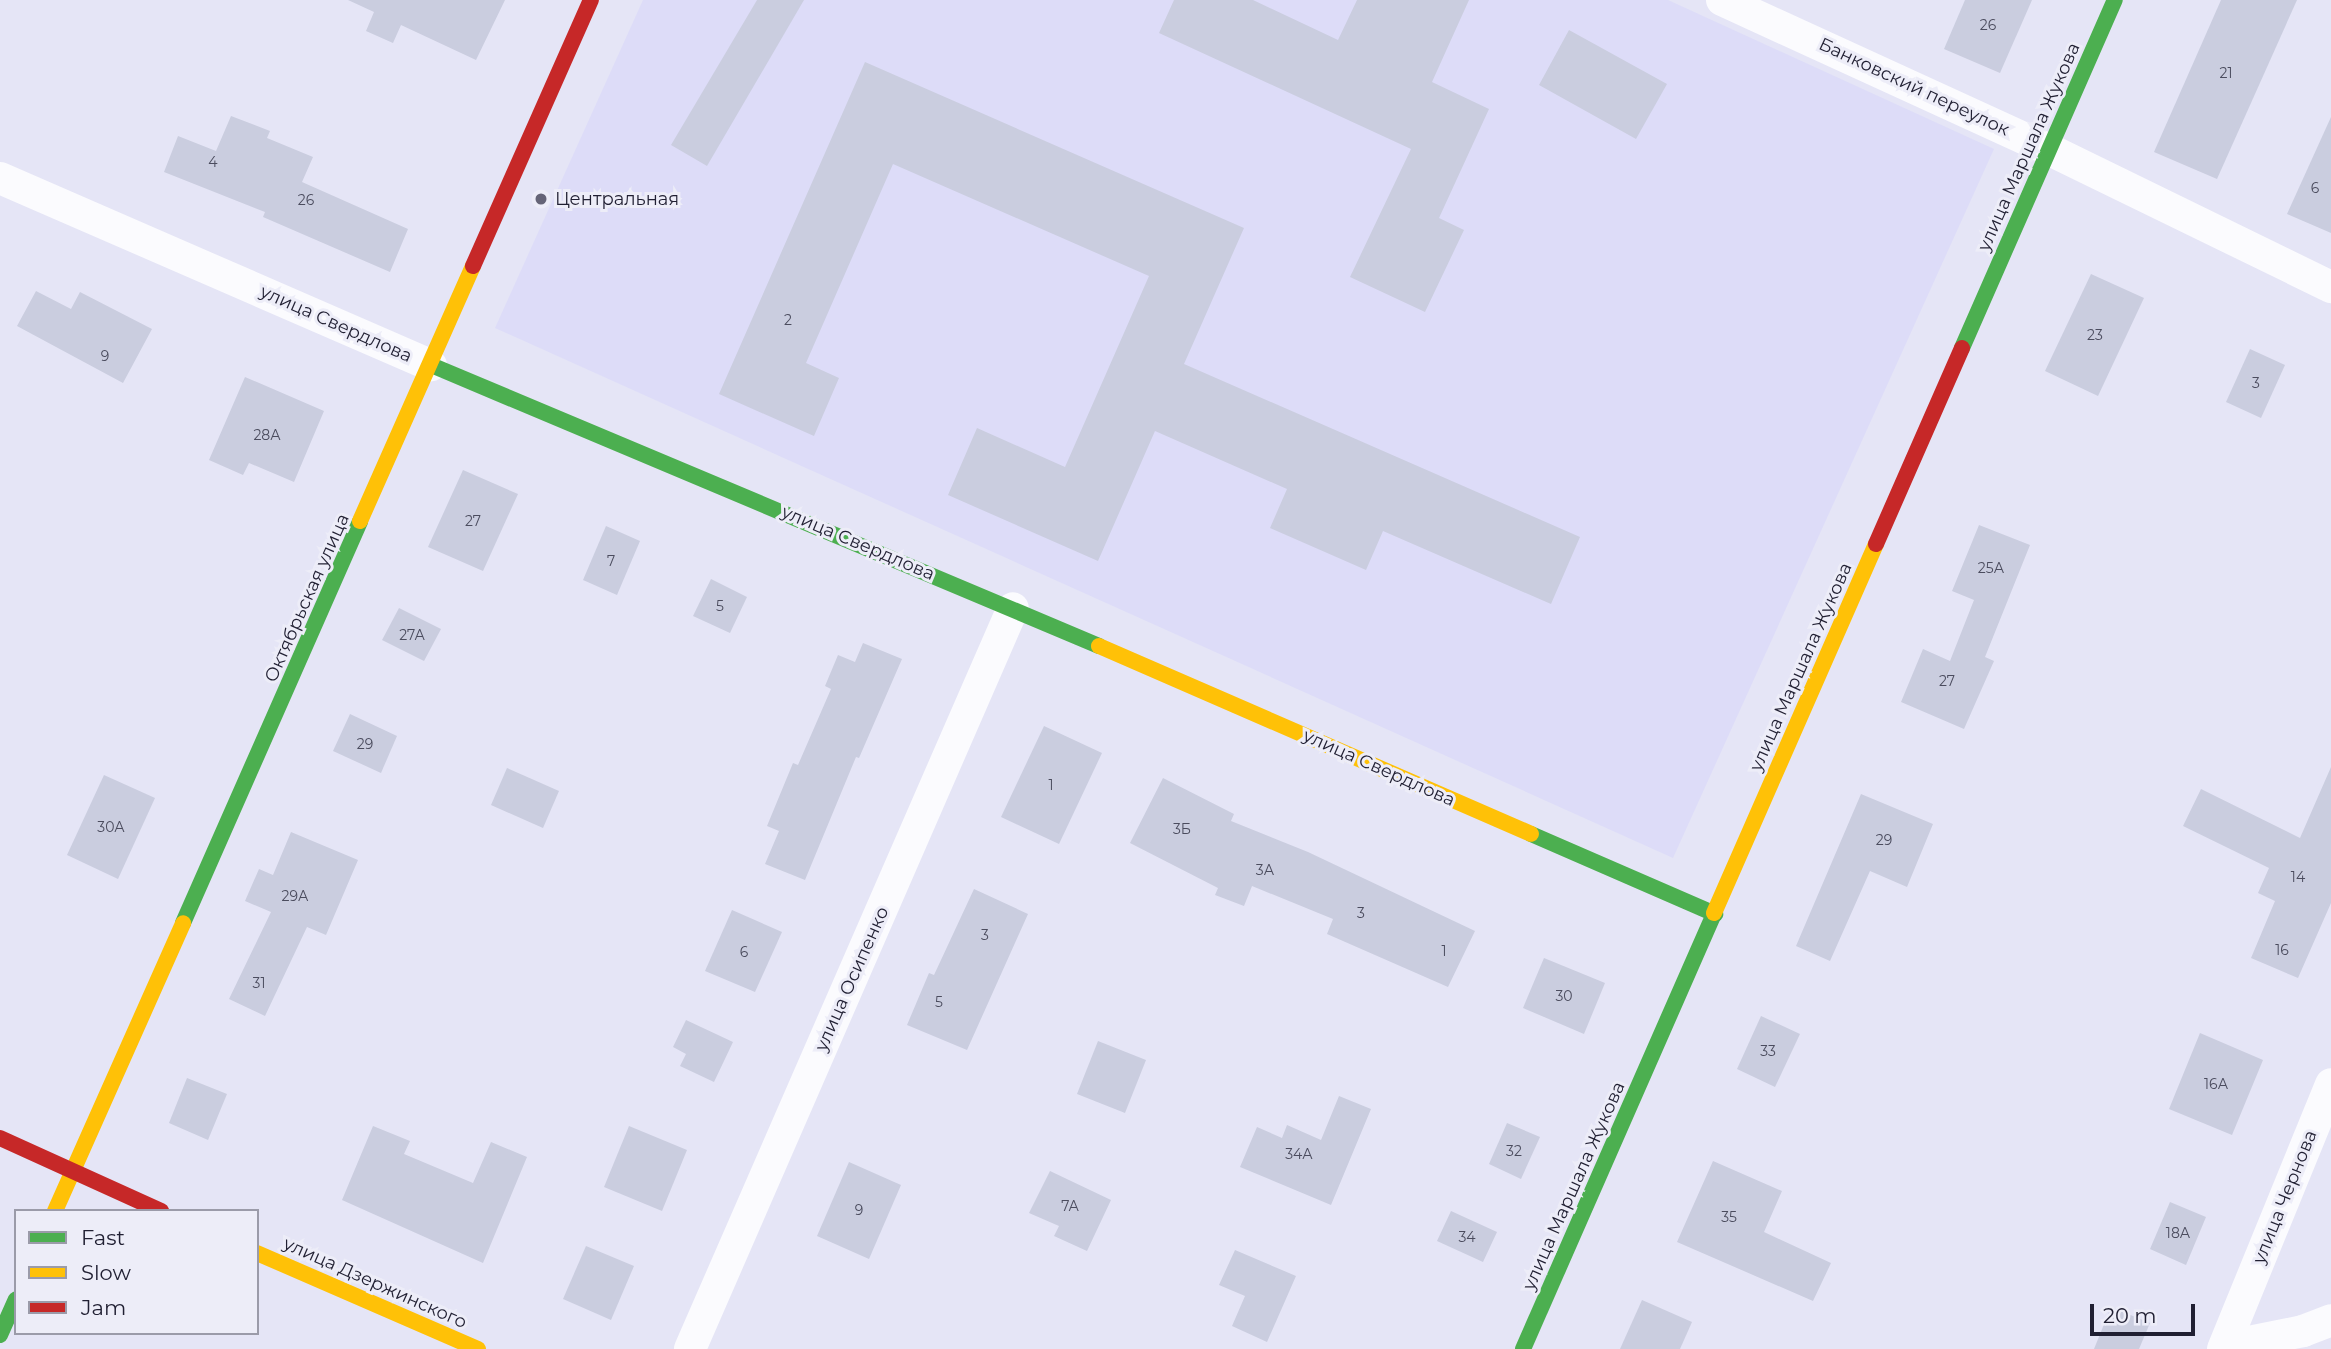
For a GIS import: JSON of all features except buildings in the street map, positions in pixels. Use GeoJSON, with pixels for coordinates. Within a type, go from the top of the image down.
{"type":"FeatureCollection","features":[{"type":"Feature","properties":{"kind":"street","name":"Октябрьская улица"},"geometry":{"type":"LineString","coordinates":[[56,1209],[591,0]]}},
{"type":"Feature","properties":{"kind":"street","name":"Банковский переулок"},"geometry":{"type":"LineString","coordinates":[[1722,0],[2048,149],[2331,287]]}},
{"type":"Feature","properties":{"kind":"street","name":"улица Маршала Жукова"},"geometry":{"type":"LineString","coordinates":[[1523,1349],[2115,0]]}},
{"type":"Feature","properties":{"kind":"street","name":"улица Свердлова"},"geometry":{"type":"LineString","coordinates":[[0,178],[431,365],[1013,608],[1714,914]]}},
{"type":"Feature","properties":{"kind":"street","name":"улица Осипенко"},"geometry":{"type":"LineString","coordinates":[[690,1349],[1013,608]]}},
{"type":"Feature","properties":{"kind":"street","name":"улица Чернова"},"geometry":{"type":"LineString","coordinates":[[2223,1348],[2331,1084]]}},
{"type":"Feature","properties":{"kind":"street"},"geometry":{"type":"LineString","coordinates":[[0,1138],[156,1209]]}},
{"type":"Feature","properties":{"kind":"street","name":"улица Дзержинского"},"geometry":{"type":"LineString","coordinates":[[259,1253],[478,1349]]}},
{"type":"Feature","properties":{"kind":"street"},"geometry":{"type":"LineString","coordinates":[[0,1335],[14,1304]]}},
{"type":"Feature","properties":{"kind":"street"},"geometry":{"type":"LineString","coordinates":[[2223,1348],[2303,1331],[2331,1320]]}},
{"type":"Feature","properties":{"kind":"shaded area"},"geometry":{"type":"Polygon","coordinates":[[[643,0],[1668,0],[1994,149],[1673,858],[495,328],[643,0]]]}},
{"type":"Feature","properties":{"kind":"traffic: fast"},"geometry":{"type":"LineString","coordinates":[[1962,348],[2115,0]]}},
{"type":"Feature","properties":{"kind":"traffic: fast"},"geometry":{"type":"LineString","coordinates":[[431,365],[1099,646]]}},
{"type":"Feature","properties":{"kind":"traffic: fast"},"geometry":{"type":"LineString","coordinates":[[183,923],[360,521]]}},
{"type":"Feature","properties":{"kind":"traffic: fast"},"geometry":{"type":"LineString","coordinates":[[1531,834],[1715,914]]}},
{"type":"Feature","properties":{"kind":"traffic: fast"},"geometry":{"type":"LineString","coordinates":[[1523,1349],[1714,913]]}},
{"type":"Feature","properties":{"kind":"traffic: fast"},"geometry":{"type":"LineString","coordinates":[[0,1335],[14,1304]]}},
{"type":"Feature","properties":{"kind":"traffic: slow"},"geometry":{"type":"LineString","coordinates":[[360,521],[473,266]]}},
{"type":"Feature","properties":{"kind":"traffic: slow"},"geometry":{"type":"LineString","coordinates":[[1714,913],[1876,544]]}},
{"type":"Feature","properties":{"kind":"traffic: slow"},"geometry":{"type":"LineString","coordinates":[[1099,646],[1531,834]]}},
{"type":"Feature","properties":{"kind":"traffic: slow"},"geometry":{"type":"LineString","coordinates":[[56,1209],[183,923]]}},
{"type":"Feature","properties":{"kind":"traffic: slow"},"geometry":{"type":"LineString","coordinates":[[259,1254],[478,1349]]}},
{"type":"Feature","properties":{"kind":"traffic: jam"},"geometry":{"type":"LineString","coordinates":[[473,266],[591,0]]}},
{"type":"Feature","properties":{"kind":"traffic: jam"},"geometry":{"type":"LineString","coordinates":[[1876,544],[1962,348]]}},
{"type":"Feature","properties":{"kind":"traffic: jam"},"geometry":{"type":"LineString","coordinates":[[0,1138],[157,1209]]}},
{"type":"Feature","properties":{"kind":"place","name":"Центральная"},"geometry":{"type":"Point","coordinates":[541,199]}}]}
